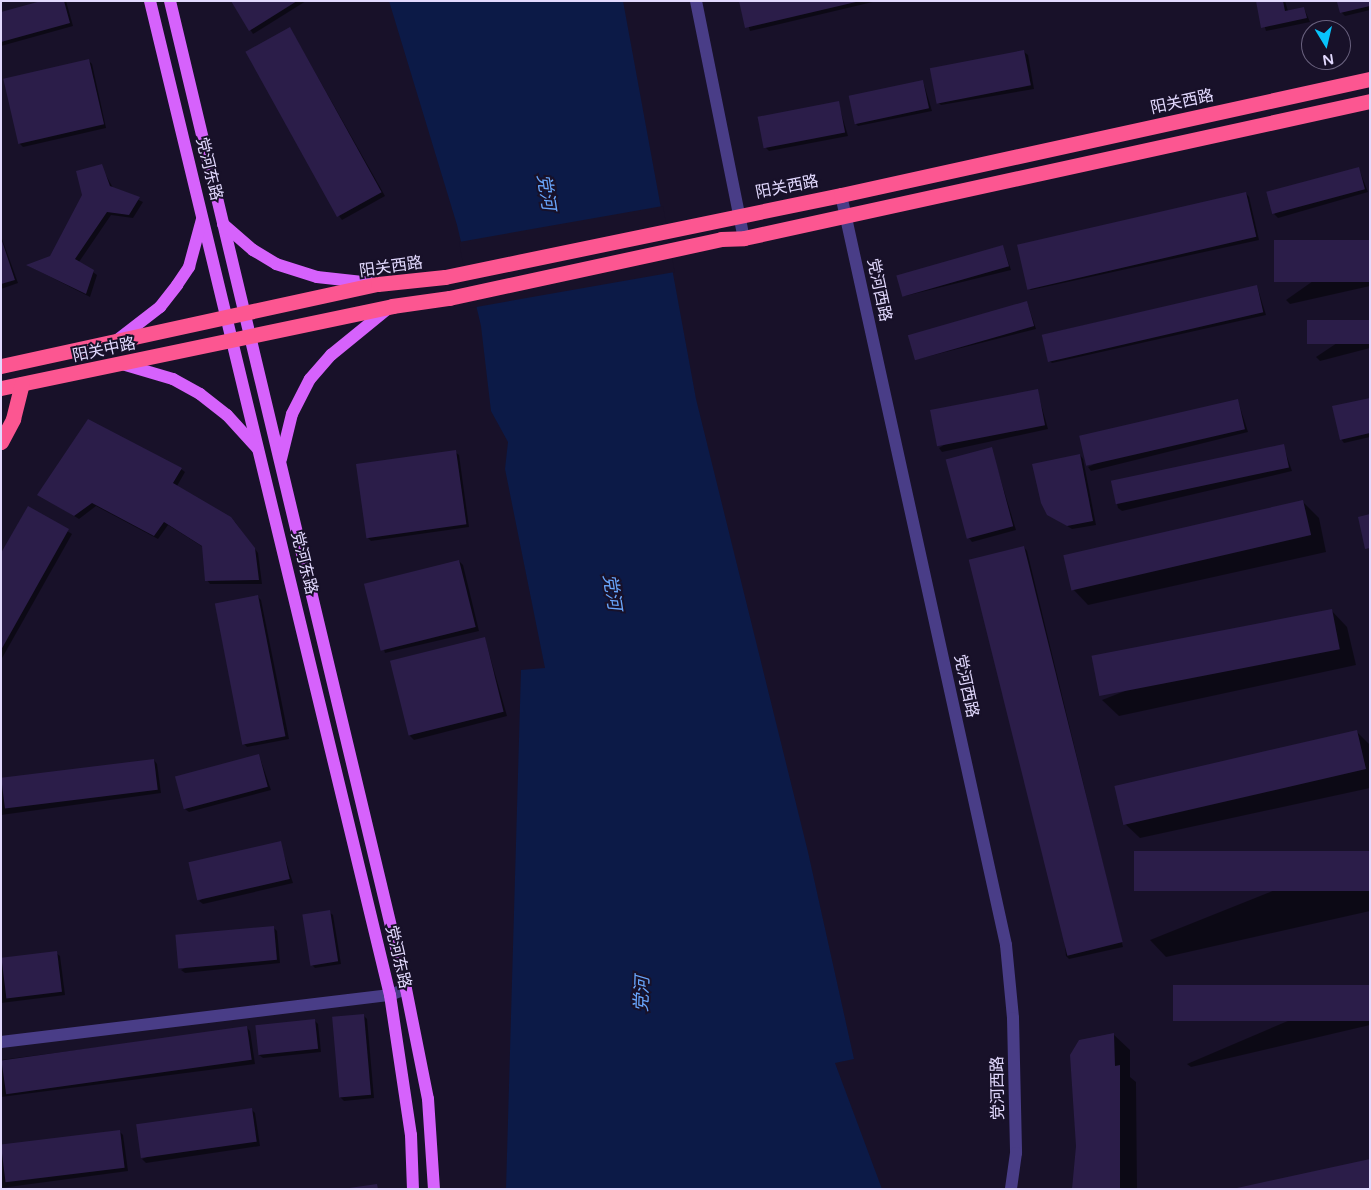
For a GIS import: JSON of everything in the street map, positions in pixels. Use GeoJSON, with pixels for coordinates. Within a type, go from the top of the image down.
{"type":"FeatureCollection","features":[{"type":"Feature","properties":{"kind":"highway","name":"阳关西路"},"geometry":{"type":"LineString","coordinates":[[209,321],[378,284],[445,277],[716,218],[841,195],[1370,79]]}},
{"type":"Feature","properties":{"kind":"highway"},"geometry":{"type":"LineString","coordinates":[[234,340],[392,306],[449,298],[721,239],[744,238],[1370,101]]}},
{"type":"Feature","properties":{"kind":"highway","name":"阳关中路"},"geometry":{"type":"LineString","coordinates":[[1,366],[209,321]]}},
{"type":"Feature","properties":{"kind":"highway","name":"阳关中路"},"geometry":{"type":"LineString","coordinates":[[1,388],[234,340]]}},
{"type":"Feature","properties":{"kind":"highway"},"geometry":{"type":"LineString","coordinates":[[1,442],[13,419],[22,384]]}},
{"type":"Feature","properties":{"kind":"main road","name":"党河东路"},"geometry":{"type":"LineString","coordinates":[[150,1],[234,340],[258,450],[390,996],[410,1135],[413,1189]]}},
{"type":"Feature","properties":{"kind":"main road","name":"党河东路"},"geometry":{"type":"LineString","coordinates":[[170,1],[406,989],[428,1099],[434,1189]]}},
{"type":"Feature","properties":{"kind":"main road"},"geometry":{"type":"LineString","coordinates":[[114,342],[160,307],[177,285],[189,267],[203,214]]}},
{"type":"Feature","properties":{"kind":"main road"},"geometry":{"type":"LineString","coordinates":[[223,224],[253,250],[276,264],[317,277],[378,284]]}},
{"type":"Feature","properties":{"kind":"main road"},"geometry":{"type":"LineString","coordinates":[[281,462],[292,414],[310,379],[331,355],[392,306]]}},
{"type":"Feature","properties":{"kind":"main road"},"geometry":{"type":"LineString","coordinates":[[122,364],[173,379],[200,394],[227,415],[258,450]]}},
{"type":"Feature","properties":{"kind":"street"},"geometry":{"type":"LineString","coordinates":[[696,1],[744,238]]}},
{"type":"Feature","properties":{"kind":"street","name":"党河西路"},"geometry":{"type":"LineString","coordinates":[[841,195],[1006,945],[1013,1027],[1016,1153],[1011,1189]]}},
{"type":"Feature","properties":{"kind":"street"},"geometry":{"type":"LineString","coordinates":[[1,1042],[390,996],[406,989]]}},
{"type":"Feature","properties":{"kind":"water","name":"党河"},"geometry":{"type":"Polygon","coordinates":[[[389,1],[623,1],[696,399],[808,852],[854,1059],[835,1063],[882,1189],[506,1189],[521,670],[545,668],[505,469],[508,442],[491,411],[481,326],[457,225],[389,1]]]}},
{"type":"Feature","properties":{"kind":"pier"},"geometry":{"type":"Polygon","coordinates":[[[663,206],[675,272],[471,308],[459,242],[663,206]]]}},
{"type":"Feature","properties":{"kind":"building"},"geometry":{"type":"Polygon","coordinates":[[[41,1],[64,1],[70,23],[1,42],[1,12],[41,1]]]}},
{"type":"Feature","properties":{"kind":"building"},"geometry":{"type":"Polygon","coordinates":[[[231,1],[297,1],[249,31],[231,1]]]}},
{"type":"Feature","properties":{"kind":"building"},"geometry":{"type":"Polygon","coordinates":[[[739,1],[856,1],[856,2],[745,28],[739,1]]]}},
{"type":"Feature","properties":{"kind":"building"},"geometry":{"type":"Polygon","coordinates":[[[1256,1],[1283,1],[1285,11],[1304,7],[1307,18],[1261,28],[1256,1]]]}},
{"type":"Feature","properties":{"kind":"building"},"geometry":{"type":"Polygon","coordinates":[[[1370,1],[1370,6],[1340,13],[1337,2],[1370,1]]]}},
{"type":"Feature","properties":{"kind":"building"},"geometry":{"type":"Polygon","coordinates":[[[290,27],[382,192],[337,217],[245,52],[290,27]]]}},
{"type":"Feature","properties":{"kind":"building"},"geometry":{"type":"Polygon","coordinates":[[[1024,50],[1031,85],[937,104],[930,68],[1024,50]]]}},
{"type":"Feature","properties":{"kind":"building"},"geometry":{"type":"Polygon","coordinates":[[[89,59],[104,124],[18,144],[3,79],[89,59]]]}},
{"type":"Feature","properties":{"kind":"building"},"geometry":{"type":"Polygon","coordinates":[[[923,80],[929,108],[855,124],[849,96],[923,80]]]}},
{"type":"Feature","properties":{"kind":"building"},"geometry":{"type":"Polygon","coordinates":[[[839,101],[845,132],[764,148],[758,117],[839,101]]]}},
{"type":"Feature","properties":{"kind":"building"},"geometry":{"type":"Polygon","coordinates":[[[102,164],[110,186],[140,197],[129,215],[107,212],[75,259],[94,270],[86,294],[26,265],[50,256],[82,195],[76,171],[102,164]]]}},
{"type":"Feature","properties":{"kind":"building"},"geometry":{"type":"Polygon","coordinates":[[[1359,167],[1365,189],[1272,214],[1266,192],[1359,167]]]}},
{"type":"Feature","properties":{"kind":"building"},"geometry":{"type":"Polygon","coordinates":[[[1246,192],[1256,237],[1027,290],[1017,245],[1246,192]]]}},
{"type":"Feature","properties":{"kind":"building"},"geometry":{"type":"Polygon","coordinates":[[[1,238],[15,280],[1,284],[1,238]]]}},
{"type":"Feature","properties":{"kind":"building"},"geometry":{"type":"Polygon","coordinates":[[[1274,240],[1370,240],[1370,282],[1274,282],[1274,240]]]}},
{"type":"Feature","properties":{"kind":"building"},"geometry":{"type":"Polygon","coordinates":[[[1003,245],[1009,266],[902,297],[896,276],[1003,245]]]}},
{"type":"Feature","properties":{"kind":"building"},"geometry":{"type":"Polygon","coordinates":[[[1257,285],[1263,312],[1048,362],[1042,335],[1257,285]]]}},
{"type":"Feature","properties":{"kind":"building"},"geometry":{"type":"Polygon","coordinates":[[[1027,301],[1034,326],[915,360],[908,335],[1027,301]]]}},
{"type":"Feature","properties":{"kind":"building"},"geometry":{"type":"Polygon","coordinates":[[[1307,320],[1370,320],[1370,344],[1307,344],[1307,320]]]}},
{"type":"Feature","properties":{"kind":"building"},"geometry":{"type":"Polygon","coordinates":[[[1038,389],[1045,425],[937,446],[930,410],[1038,389]]]}},
{"type":"Feature","properties":{"kind":"building"},"geometry":{"type":"Polygon","coordinates":[[[1370,398],[1370,433],[1340,440],[1332,406],[1370,398]]]}},
{"type":"Feature","properties":{"kind":"building"},"geometry":{"type":"Polygon","coordinates":[[[1238,399],[1245,429],[1086,466],[1079,436],[1238,399]]]}},
{"type":"Feature","properties":{"kind":"building"},"geometry":{"type":"Polygon","coordinates":[[[88,419],[182,468],[173,483],[231,517],[255,548],[259,580],[205,581],[202,546],[164,522],[154,536],[92,503],[74,516],[37,495],[88,419]]]}},
{"type":"Feature","properties":{"kind":"building"},"geometry":{"type":"Polygon","coordinates":[[[1284,444],[1289,467],[1116,504],[1111,481],[1284,444]]]}},
{"type":"Feature","properties":{"kind":"building"},"geometry":{"type":"Polygon","coordinates":[[[992,447],[1013,526],[967,539],[946,459],[992,447]]]}},
{"type":"Feature","properties":{"kind":"building"},"geometry":{"type":"Polygon","coordinates":[[[456,450],[466,524],[366,538],[356,464],[456,450]]]}},
{"type":"Feature","properties":{"kind":"building"},"geometry":{"type":"Polygon","coordinates":[[[1080,454],[1093,521],[1067,526],[1047,515],[1041,503],[1032,464],[1080,454]]]}},
{"type":"Feature","properties":{"kind":"building"},"geometry":{"type":"Polygon","coordinates":[[[1303,500],[1311,535],[1071,590],[1063,555],[1303,500]]]}},
{"type":"Feature","properties":{"kind":"building"},"geometry":{"type":"Polygon","coordinates":[[[28,506],[69,529],[1,650],[1,553],[28,506]]]}},
{"type":"Feature","properties":{"kind":"building"},"geometry":{"type":"Polygon","coordinates":[[[1370,514],[1370,548],[1365,549],[1358,517],[1370,514]]]}},
{"type":"Feature","properties":{"kind":"building"},"geometry":{"type":"Polygon","coordinates":[[[1024,546],[1123,942],[1067,956],[969,560],[1024,546]]]}},
{"type":"Feature","properties":{"kind":"building"},"geometry":{"type":"Polygon","coordinates":[[[459,560],[476,627],[381,651],[364,584],[459,560]]]}},
{"type":"Feature","properties":{"kind":"building"},"geometry":{"type":"Polygon","coordinates":[[[258,595],[285,736],[242,745],[215,603],[258,595]]]}},
{"type":"Feature","properties":{"kind":"building"},"geometry":{"type":"Polygon","coordinates":[[[1332,609],[1340,649],[1099,696],[1092,656],[1332,609]]]}},
{"type":"Feature","properties":{"kind":"building"},"geometry":{"type":"Polygon","coordinates":[[[485,637],[504,712],[409,735],[390,661],[485,637]]]}},
{"type":"Feature","properties":{"kind":"building"},"geometry":{"type":"Polygon","coordinates":[[[1357,730],[1366,769],[1123,825],[1114,786],[1357,730]]]}},
{"type":"Feature","properties":{"kind":"building"},"geometry":{"type":"Polygon","coordinates":[[[259,754],[268,787],[184,809],[175,777],[259,754]]]}},
{"type":"Feature","properties":{"kind":"building"},"geometry":{"type":"Polygon","coordinates":[[[154,759],[158,790],[5,809],[1,778],[154,759]]]}},
{"type":"Feature","properties":{"kind":"building"},"geometry":{"type":"Polygon","coordinates":[[[281,841],[290,879],[197,900],[188,862],[281,841]]]}},
{"type":"Feature","properties":{"kind":"building"},"geometry":{"type":"Polygon","coordinates":[[[1134,851],[1370,851],[1370,891],[1134,891],[1134,851]]]}},
{"type":"Feature","properties":{"kind":"building"},"geometry":{"type":"Polygon","coordinates":[[[330,910],[338,961],[310,966],[302,914],[330,910]]]}},
{"type":"Feature","properties":{"kind":"building"},"geometry":{"type":"Polygon","coordinates":[[[274,926],[277,960],[178,968],[175,935],[274,926]]]}},
{"type":"Feature","properties":{"kind":"building"},"geometry":{"type":"Polygon","coordinates":[[[57,951],[62,992],[6,999],[1,958],[57,951]]]}},
{"type":"Feature","properties":{"kind":"building"},"geometry":{"type":"Polygon","coordinates":[[[1173,985],[1370,985],[1370,1021],[1173,1021],[1173,985]]]}},
{"type":"Feature","properties":{"kind":"building"},"geometry":{"type":"Polygon","coordinates":[[[364,1014],[371,1095],[339,1097],[332,1017],[364,1014]]]}},
{"type":"Feature","properties":{"kind":"building"},"geometry":{"type":"Polygon","coordinates":[[[315,1019],[318,1049],[258,1055],[255,1025],[315,1019]]]}},
{"type":"Feature","properties":{"kind":"building"},"geometry":{"type":"Polygon","coordinates":[[[247,1026],[252,1060],[6,1094],[1,1061],[247,1026]]]}},
{"type":"Feature","properties":{"kind":"building"},"geometry":{"type":"Polygon","coordinates":[[[1114,1033],[1115,1066],[1120,1065],[1120,1189],[1072,1189],[1076,1146],[1070,1055],[1079,1040],[1114,1033]]]}},
{"type":"Feature","properties":{"kind":"building"},"geometry":{"type":"Polygon","coordinates":[[[252,1108],[257,1142],[141,1158],[136,1124],[252,1108]]]}},
{"type":"Feature","properties":{"kind":"building"},"geometry":{"type":"Polygon","coordinates":[[[120,1130],[125,1168],[6,1182],[1,1145],[120,1130]]]}},
{"type":"Feature","properties":{"kind":"building"},"geometry":{"type":"Polygon","coordinates":[[[1370,1159],[1370,1189],[1237,1189],[1237,1188],[1370,1159]]]}},
{"type":"Feature","properties":{"kind":"building"},"geometry":{"type":"Polygon","coordinates":[[[377,1184],[378,1189],[349,1189],[349,1188],[377,1184]]]}}]}
